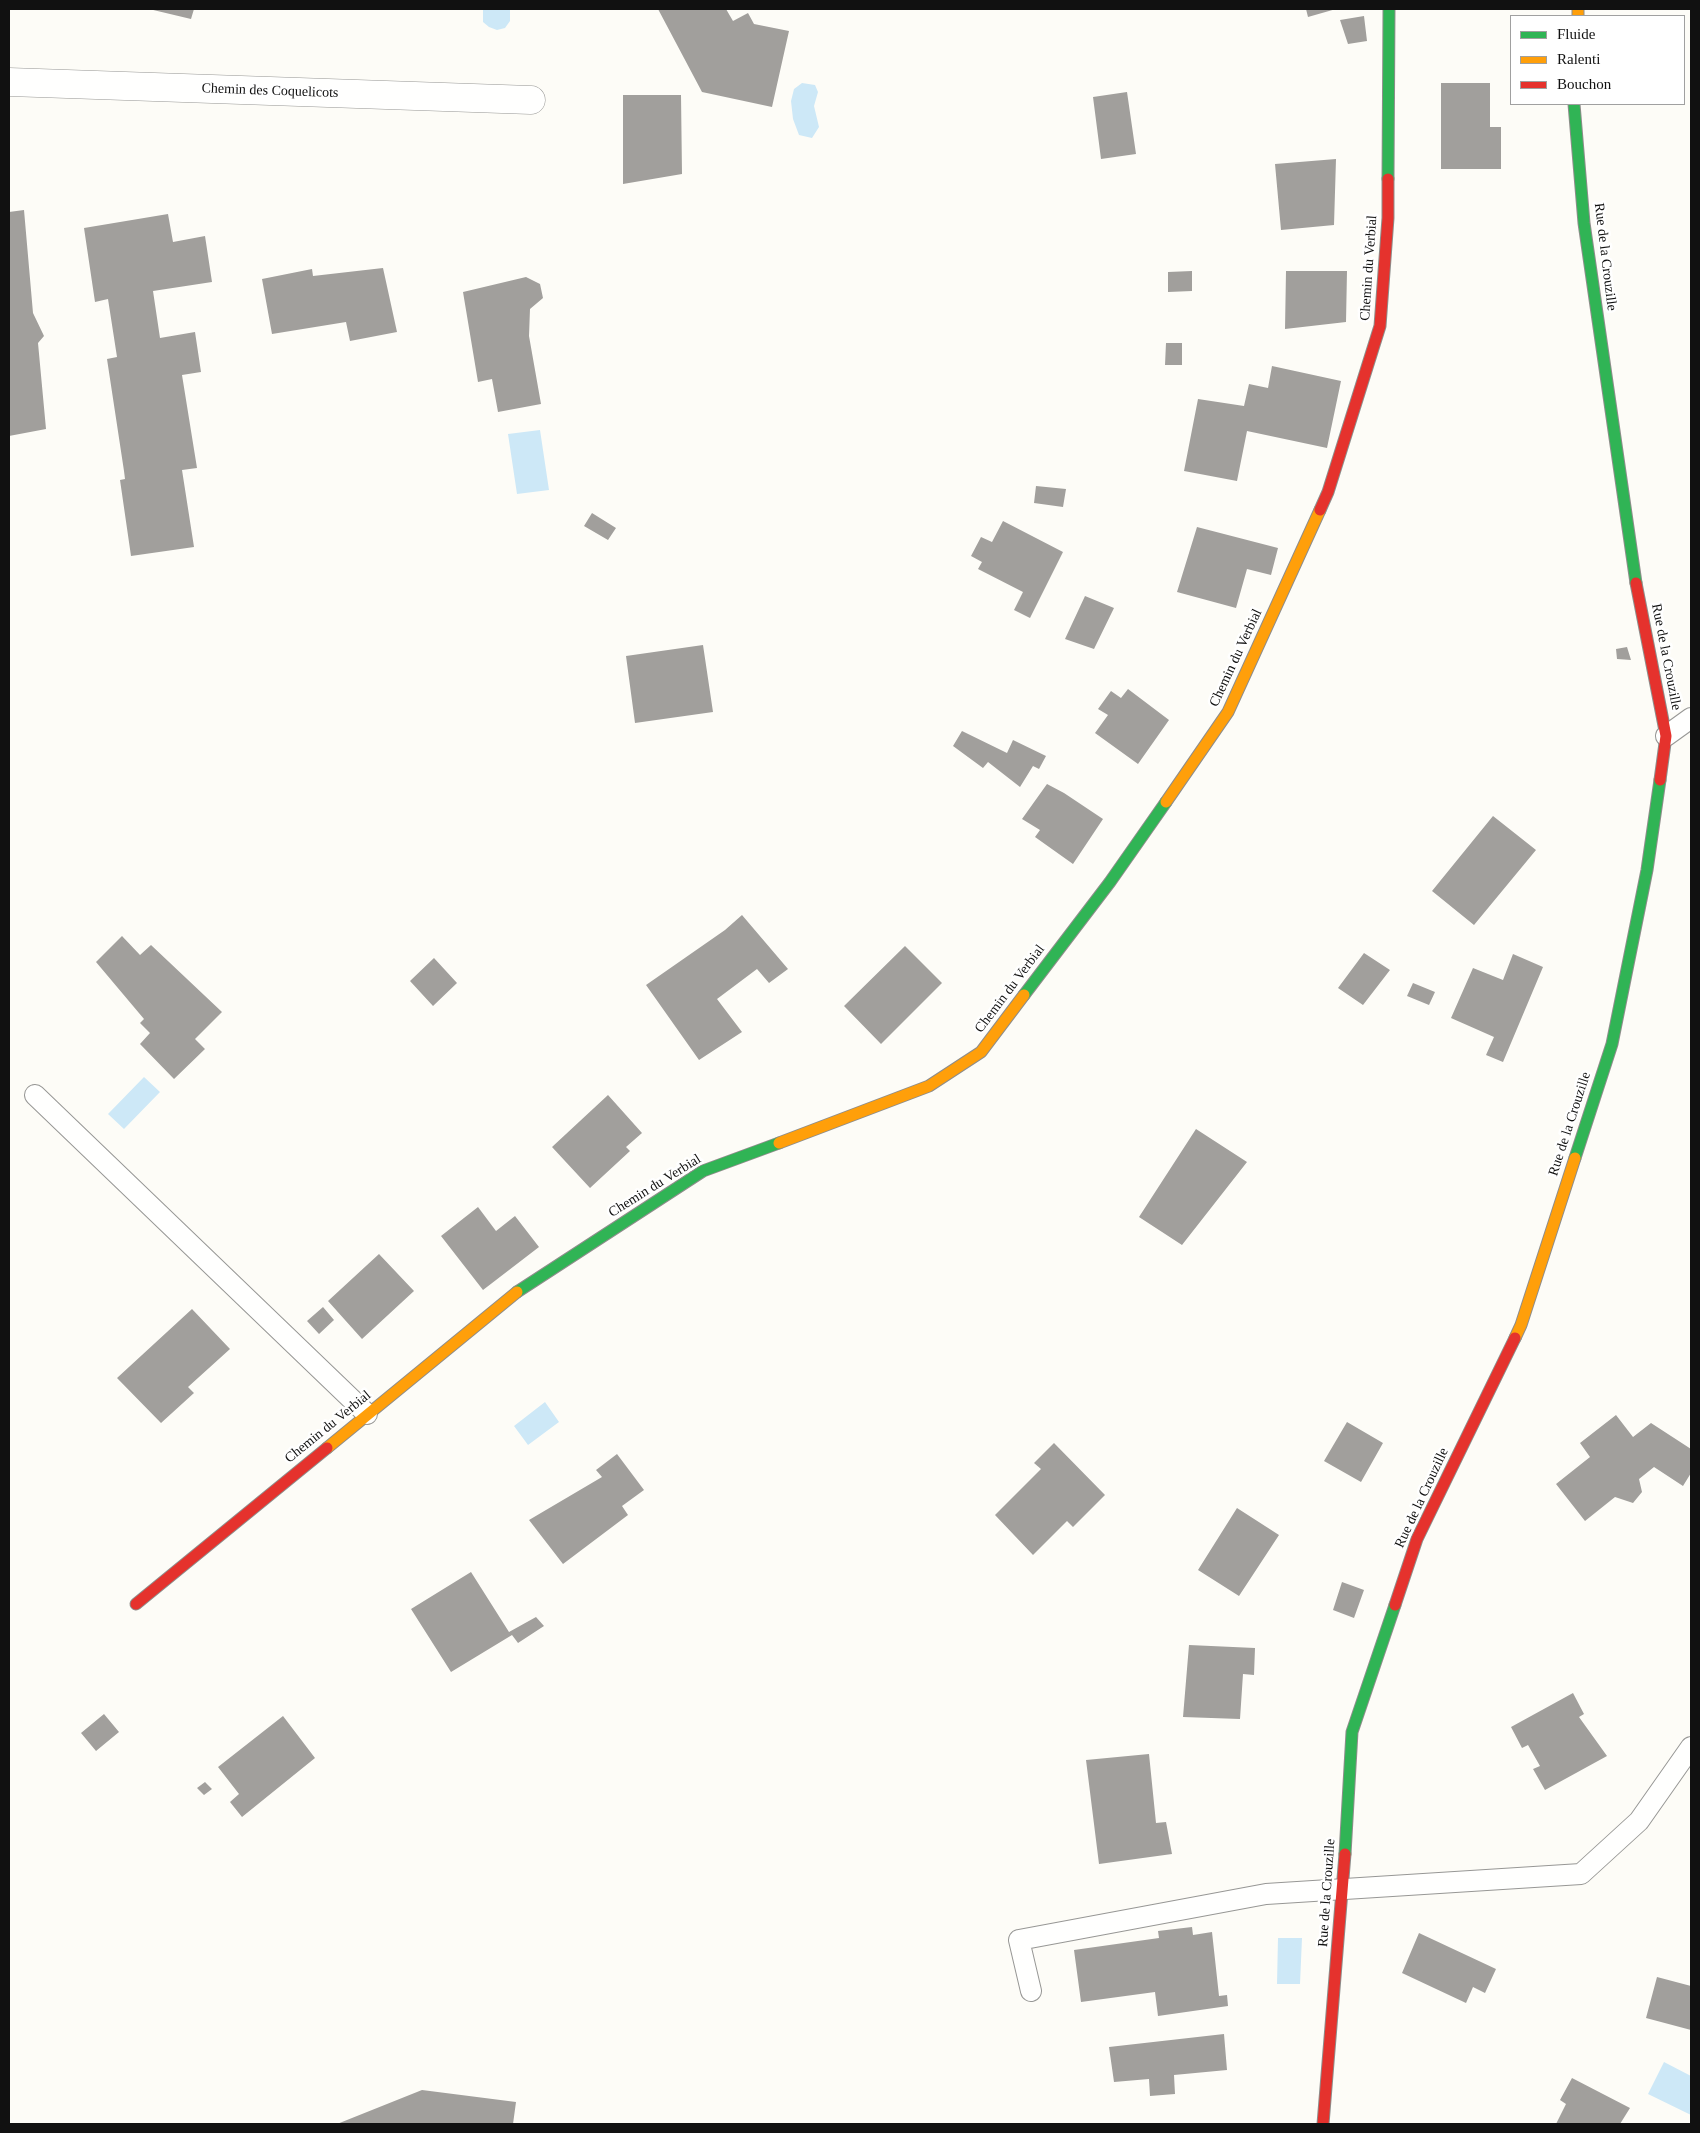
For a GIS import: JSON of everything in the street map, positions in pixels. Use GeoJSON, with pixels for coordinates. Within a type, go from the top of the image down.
{"type":"FeatureCollection","features":[{"type":"Feature","properties":{"kind":"street","name":"Chemin du Verbial"},"geometry":{"type":"LineString","coordinates":[[136,1604],[527,1284],[703,1171],[929,1086],[981,1052],[1110,882],[1228,712],[1328,492],[1380,326],[1388,218],[1389,9]]}},
{"type":"Feature","properties":{"kind":"street","name":"Chemin des Coquelicots"},"geometry":{"type":"LineString","coordinates":[[9,82],[531,100]]}},
{"type":"Feature","properties":{"kind":"street","name":"Rue de la Crouzille"},"geometry":{"type":"LineString","coordinates":[[1323,2124],[1343,1888],[1352,1732],[1417,1539],[1522,1325],[1612,1044],[1647,870],[1666,736],[1631,555],[1584,223],[1574,105]]}},
{"type":"Feature","properties":{"kind":"lane"},"geometry":{"type":"LineString","coordinates":[[1666,736],[1691,718]]}},
{"type":"Feature","properties":{"kind":"lane"},"geometry":{"type":"LineString","coordinates":[[35,1095],[367,1414]]}},
{"type":"Feature","properties":{"kind":"lane"},"geometry":{"type":"LineString","coordinates":[[1031,1991],[1019,1940],[1266,1894],[1582,1874],[1639,1821],[1691,1746]]}},
{"type":"Feature","properties":{"kind":"water"},"geometry":{"type":"Polygon","coordinates":[[[483,9],[510,9],[510,21],[505,28],[497,30],[489,27],[483,22],[483,9]]]}},
{"type":"Feature","properties":{"kind":"water"},"geometry":{"type":"Polygon","coordinates":[[[802,83],[815,85],[818,92],[814,106],[819,127],[812,138],[799,135],[793,119],[791,101],[794,89],[802,83]]]}},
{"type":"Feature","properties":{"kind":"water"},"geometry":{"type":"Polygon","coordinates":[[[540,430],[549,490],[517,494],[508,434],[540,430]]]}},
{"type":"Feature","properties":{"kind":"water"},"geometry":{"type":"Polygon","coordinates":[[[144,1077],[160,1092],[124,1129],[108,1114],[144,1077]]]}},
{"type":"Feature","properties":{"kind":"water"},"geometry":{"type":"Polygon","coordinates":[[[545,1402],[559,1422],[528,1445],[514,1426],[545,1402]]]}},
{"type":"Feature","properties":{"kind":"water"},"geometry":{"type":"Polygon","coordinates":[[[1278,1938],[1302,1938],[1300,1984],[1277,1984],[1278,1938]]]}},
{"type":"Feature","properties":{"kind":"water"},"geometry":{"type":"Polygon","coordinates":[[[1664,2062],[1691,2076],[1691,2115],[1648,2094],[1664,2062]]]}},
{"type":"Feature","properties":{"kind":"building"},"geometry":{"type":"Polygon","coordinates":[[[149,9],[194,9],[191,19],[149,9]]]}},
{"type":"Feature","properties":{"kind":"building"},"geometry":{"type":"Polygon","coordinates":[[[658,9],[726,9],[733,21],[748,13],[754,24],[789,31],[772,107],[702,92],[658,9]]]}},
{"type":"Feature","properties":{"kind":"building"},"geometry":{"type":"Polygon","coordinates":[[[1306,9],[1336,9],[1308,17],[1306,9]]]}},
{"type":"Feature","properties":{"kind":"building"},"geometry":{"type":"Polygon","coordinates":[[[1364,16],[1367,41],[1348,44],[1340,20],[1364,16]]]}},
{"type":"Feature","properties":{"kind":"building"},"geometry":{"type":"Polygon","coordinates":[[[1441,83],[1490,83],[1490,127],[1501,127],[1501,169],[1441,169],[1441,83]]]}},
{"type":"Feature","properties":{"kind":"building"},"geometry":{"type":"Polygon","coordinates":[[[1127,92],[1136,154],[1101,159],[1093,97],[1127,92]]]}},
{"type":"Feature","properties":{"kind":"building"},"geometry":{"type":"Polygon","coordinates":[[[623,95],[681,95],[682,174],[623,184],[623,95]]]}},
{"type":"Feature","properties":{"kind":"building"},"geometry":{"type":"Polygon","coordinates":[[[1336,159],[1334,225],[1281,230],[1275,164],[1336,159]]]}},
{"type":"Feature","properties":{"kind":"building"},"geometry":{"type":"Polygon","coordinates":[[[24,210],[33,313],[44,336],[38,343],[46,429],[9,436],[9,212],[24,210]]]}},
{"type":"Feature","properties":{"kind":"building"},"geometry":{"type":"Polygon","coordinates":[[[168,214],[173,242],[205,236],[212,282],[153,291],[160,338],[195,332],[201,372],[182,375],[197,468],[182,470],[194,547],[131,556],[120,480],[125,479],[107,359],[117,357],[108,299],[95,302],[84,228],[168,214]]]}},
{"type":"Feature","properties":{"kind":"building"},"geometry":{"type":"Polygon","coordinates":[[[383,268],[397,332],[350,341],[346,322],[272,334],[262,279],[312,269],[313,276],[383,268]]]}},
{"type":"Feature","properties":{"kind":"building"},"geometry":{"type":"Polygon","coordinates":[[[1192,271],[1192,291],[1168,292],[1168,272],[1192,271]]]}},
{"type":"Feature","properties":{"kind":"building"},"geometry":{"type":"Polygon","coordinates":[[[1286,271],[1347,271],[1346,322],[1285,329],[1286,271]]]}},
{"type":"Feature","properties":{"kind":"building"},"geometry":{"type":"Polygon","coordinates":[[[526,277],[540,284],[543,298],[530,309],[529,336],[541,404],[498,412],[492,379],[478,382],[463,292],[526,277]]]}},
{"type":"Feature","properties":{"kind":"building"},"geometry":{"type":"Polygon","coordinates":[[[1166,343],[1182,343],[1182,365],[1165,365],[1166,343]]]}},
{"type":"Feature","properties":{"kind":"building"},"geometry":{"type":"Polygon","coordinates":[[[1272,366],[1341,381],[1327,448],[1247,431],[1237,481],[1184,471],[1198,399],[1244,406],[1249,384],[1268,388],[1272,366]]]}},
{"type":"Feature","properties":{"kind":"building"},"geometry":{"type":"Polygon","coordinates":[[[1036,486],[1066,489],[1063,507],[1034,503],[1036,486]]]}},
{"type":"Feature","properties":{"kind":"building"},"geometry":{"type":"Polygon","coordinates":[[[592,513],[616,528],[608,540],[584,526],[592,513]]]}},
{"type":"Feature","properties":{"kind":"building"},"geometry":{"type":"Polygon","coordinates":[[[1003,521],[1063,552],[1030,618],[1014,610],[1023,592],[978,569],[982,562],[971,556],[981,537],[992,542],[1003,521]]]}},
{"type":"Feature","properties":{"kind":"building"},"geometry":{"type":"Polygon","coordinates":[[[1197,527],[1278,548],[1271,575],[1247,569],[1236,608],[1177,592],[1197,527]]]}},
{"type":"Feature","properties":{"kind":"building"},"geometry":{"type":"Polygon","coordinates":[[[1085,596],[1114,608],[1094,649],[1065,639],[1085,596]]]}},
{"type":"Feature","properties":{"kind":"building"},"geometry":{"type":"Polygon","coordinates":[[[703,645],[713,712],[635,723],[626,656],[703,645]]]}},
{"type":"Feature","properties":{"kind":"building"},"geometry":{"type":"Polygon","coordinates":[[[1627,647],[1631,660],[1617,659],[1616,649],[1627,647]]]}},
{"type":"Feature","properties":{"kind":"building"},"geometry":{"type":"Polygon","coordinates":[[[1128,689],[1169,720],[1138,764],[1095,733],[1108,715],[1098,709],[1111,691],[1121,698],[1128,689]]]}},
{"type":"Feature","properties":{"kind":"building"},"geometry":{"type":"Polygon","coordinates":[[[962,731],[1007,753],[1013,740],[1046,756],[1039,769],[1033,766],[1020,787],[988,762],[983,768],[953,746],[962,731]]]}},
{"type":"Feature","properties":{"kind":"building"},"geometry":{"type":"Polygon","coordinates":[[[1047,784],[1103,819],[1073,864],[1035,837],[1040,830],[1022,819],[1047,784]]]}},
{"type":"Feature","properties":{"kind":"building"},"geometry":{"type":"Polygon","coordinates":[[[1493,816],[1536,850],[1474,925],[1432,891],[1493,816]]]}},
{"type":"Feature","properties":{"kind":"building"},"geometry":{"type":"Polygon","coordinates":[[[742,915],[788,969],[769,983],[757,969],[717,999],[742,1032],[699,1060],[646,985],[725,930],[742,915]]]}},
{"type":"Feature","properties":{"kind":"building"},"geometry":{"type":"Polygon","coordinates":[[[122,936],[140,955],[151,945],[222,1012],[195,1039],[205,1049],[174,1079],[140,1044],[150,1033],[140,1023],[144,1019],[96,962],[122,936]]]}},
{"type":"Feature","properties":{"kind":"building"},"geometry":{"type":"Polygon","coordinates":[[[905,946],[942,983],[881,1044],[844,1006],[905,946]]]}},
{"type":"Feature","properties":{"kind":"building"},"geometry":{"type":"Polygon","coordinates":[[[1364,953],[1390,970],[1363,1005],[1338,988],[1364,953]]]}},
{"type":"Feature","properties":{"kind":"building"},"geometry":{"type":"Polygon","coordinates":[[[1513,954],[1543,967],[1503,1062],[1486,1055],[1494,1037],[1451,1018],[1473,968],[1503,980],[1513,954]]]}},
{"type":"Feature","properties":{"kind":"building"},"geometry":{"type":"Polygon","coordinates":[[[434,958],[457,983],[433,1006],[410,981],[434,958]]]}},
{"type":"Feature","properties":{"kind":"building"},"geometry":{"type":"Polygon","coordinates":[[[1413,983],[1435,992],[1429,1005],[1407,996],[1413,983]]]}},
{"type":"Feature","properties":{"kind":"building"},"geometry":{"type":"Polygon","coordinates":[[[608,1095],[642,1133],[626,1147],[630,1151],[590,1188],[552,1147],[608,1095]]]}},
{"type":"Feature","properties":{"kind":"building"},"geometry":{"type":"Polygon","coordinates":[[[1196,1129],[1247,1162],[1182,1245],[1139,1217],[1196,1129]]]}},
{"type":"Feature","properties":{"kind":"building"},"geometry":{"type":"Polygon","coordinates":[[[478,1207],[496,1231],[515,1216],[539,1247],[483,1290],[441,1236],[478,1207]]]}},
{"type":"Feature","properties":{"kind":"building"},"geometry":{"type":"Polygon","coordinates":[[[379,1254],[414,1291],[362,1339],[328,1301],[379,1254]]]}},
{"type":"Feature","properties":{"kind":"building"},"geometry":{"type":"Polygon","coordinates":[[[323,1307],[334,1320],[319,1334],[307,1321],[323,1307]]]}},
{"type":"Feature","properties":{"kind":"building"},"geometry":{"type":"Polygon","coordinates":[[[192,1309],[230,1349],[188,1387],[194,1393],[161,1423],[117,1378],[192,1309]]]}},
{"type":"Feature","properties":{"kind":"building"},"geometry":{"type":"Polygon","coordinates":[[[1616,1415],[1633,1437],[1651,1423],[1691,1449],[1691,1473],[1683,1486],[1654,1467],[1639,1479],[1642,1492],[1633,1503],[1615,1497],[1585,1521],[1556,1484],[1590,1457],[1580,1443],[1616,1415]]]}},
{"type":"Feature","properties":{"kind":"building"},"geometry":{"type":"Polygon","coordinates":[[[1347,1422],[1383,1443],[1361,1482],[1324,1461],[1347,1422]]]}},
{"type":"Feature","properties":{"kind":"building"},"geometry":{"type":"Polygon","coordinates":[[[1054,1443],[1105,1495],[1073,1527],[1067,1521],[1033,1555],[995,1515],[1041,1469],[1034,1463],[1054,1443]]]}},
{"type":"Feature","properties":{"kind":"building"},"geometry":{"type":"Polygon","coordinates":[[[617,1454],[644,1490],[622,1506],[628,1515],[563,1564],[529,1520],[602,1477],[596,1470],[617,1454]]]}},
{"type":"Feature","properties":{"kind":"building"},"geometry":{"type":"Polygon","coordinates":[[[1237,1508],[1279,1535],[1239,1596],[1198,1570],[1237,1508]]]}},
{"type":"Feature","properties":{"kind":"building"},"geometry":{"type":"Polygon","coordinates":[[[471,1572],[509,1632],[536,1617],[544,1626],[518,1643],[512,1635],[451,1672],[411,1609],[471,1572]]]}},
{"type":"Feature","properties":{"kind":"building"},"geometry":{"type":"Polygon","coordinates":[[[1342,1582],[1364,1590],[1354,1618],[1333,1610],[1342,1582]]]}},
{"type":"Feature","properties":{"kind":"building"},"geometry":{"type":"Polygon","coordinates":[[[1189,1645],[1255,1648],[1254,1675],[1243,1674],[1240,1719],[1183,1717],[1189,1645]]]}},
{"type":"Feature","properties":{"kind":"building"},"geometry":{"type":"Polygon","coordinates":[[[1573,1693],[1584,1714],[1579,1717],[1607,1756],[1545,1790],[1533,1769],[1540,1766],[1528,1745],[1522,1748],[1511,1727],[1573,1693]]]}},
{"type":"Feature","properties":{"kind":"building"},"geometry":{"type":"Polygon","coordinates":[[[104,1714],[119,1732],[96,1751],[81,1733],[104,1714]]]}},
{"type":"Feature","properties":{"kind":"building"},"geometry":{"type":"Polygon","coordinates":[[[283,1716],[315,1758],[242,1817],[230,1802],[239,1794],[218,1767],[283,1716]]]}},
{"type":"Feature","properties":{"kind":"building"},"geometry":{"type":"Polygon","coordinates":[[[1149,1754],[1156,1823],[1166,1822],[1172,1854],[1099,1864],[1086,1760],[1149,1754]]]}},
{"type":"Feature","properties":{"kind":"building"},"geometry":{"type":"Polygon","coordinates":[[[205,1782],[212,1789],[204,1795],[197,1788],[205,1782]]]}},
{"type":"Feature","properties":{"kind":"building"},"geometry":{"type":"Polygon","coordinates":[[[1192,1927],[1193,1935],[1212,1932],[1219,1996],[1227,1995],[1228,2006],[1158,2016],[1155,1992],[1081,2002],[1074,1950],[1159,1938],[1158,1931],[1192,1927]]]}},
{"type":"Feature","properties":{"kind":"building"},"geometry":{"type":"Polygon","coordinates":[[[1419,1933],[1496,1969],[1485,1993],[1473,1987],[1466,2003],[1402,1973],[1419,1933]]]}},
{"type":"Feature","properties":{"kind":"building"},"geometry":{"type":"Polygon","coordinates":[[[1657,1977],[1691,1986],[1691,2030],[1646,2018],[1657,1977]]]}},
{"type":"Feature","properties":{"kind":"building"},"geometry":{"type":"Polygon","coordinates":[[[1224,2034],[1227,2070],[1174,2075],[1175,2094],[1150,2096],[1149,2079],[1114,2082],[1109,2047],[1224,2034]]]}},
{"type":"Feature","properties":{"kind":"building"},"geometry":{"type":"Polygon","coordinates":[[[1572,2078],[1630,2108],[1620,2124],[1556,2124],[1566,2104],[1560,2100],[1572,2078]]]}},
{"type":"Feature","properties":{"kind":"building"},"geometry":{"type":"Polygon","coordinates":[[[422,2090],[516,2102],[513,2124],[337,2124],[422,2090]]]}},
{"type":"Feature","properties":{"kind":"traffic: fast"},"geometry":{"type":"LineString","coordinates":[[1388,179],[1389,9]]}},
{"type":"Feature","properties":{"kind":"traffic: fast"},"geometry":{"type":"LineString","coordinates":[[1574,105],[1584,223],[1636,583]]}},
{"type":"Feature","properties":{"kind":"traffic: fast"},"geometry":{"type":"LineString","coordinates":[[1575,1158],[1612,1044],[1647,870],[1660,780]]}},
{"type":"Feature","properties":{"kind":"traffic: fast"},"geometry":{"type":"LineString","coordinates":[[1024,995],[1110,882],[1166,802]]}},
{"type":"Feature","properties":{"kind":"traffic: fast"},"geometry":{"type":"LineString","coordinates":[[517,1292],[703,1171],[779,1143]]}},
{"type":"Feature","properties":{"kind":"traffic: fast"},"geometry":{"type":"LineString","coordinates":[[1345,1854],[1352,1732],[1395,1605]]}},
{"type":"Feature","properties":{"kind":"traffic: slow"},"geometry":{"type":"LineString","coordinates":[[1578,9],[1578,15]]}},
{"type":"Feature","properties":{"kind":"traffic: slow"},"geometry":{"type":"LineString","coordinates":[[1166,802],[1228,712],[1320,510]]}},
{"type":"Feature","properties":{"kind":"traffic: slow"},"geometry":{"type":"LineString","coordinates":[[779,1143],[929,1086],[981,1052],[1024,995]]}},
{"type":"Feature","properties":{"kind":"traffic: slow"},"geometry":{"type":"LineString","coordinates":[[1515,1338],[1521,1325],[1575,1158]]}},
{"type":"Feature","properties":{"kind":"traffic: slow"},"geometry":{"type":"LineString","coordinates":[[327,1448],[517,1292]]}},
{"type":"Feature","properties":{"kind":"traffic: jam"},"geometry":{"type":"LineString","coordinates":[[1320,510],[1328,492],[1380,326],[1388,218],[1388,179]]}},
{"type":"Feature","properties":{"kind":"traffic: jam"},"geometry":{"type":"LineString","coordinates":[[1636,583],[1666,736],[1660,780]]}},
{"type":"Feature","properties":{"kind":"traffic: jam"},"geometry":{"type":"LineString","coordinates":[[1395,1605],[1417,1539],[1515,1338]]}},
{"type":"Feature","properties":{"kind":"traffic: jam"},"geometry":{"type":"LineString","coordinates":[[136,1604],[327,1448]]}},
{"type":"Feature","properties":{"kind":"traffic: jam"},"geometry":{"type":"LineString","coordinates":[[1323,2124],[1345,1854]]}}]}
